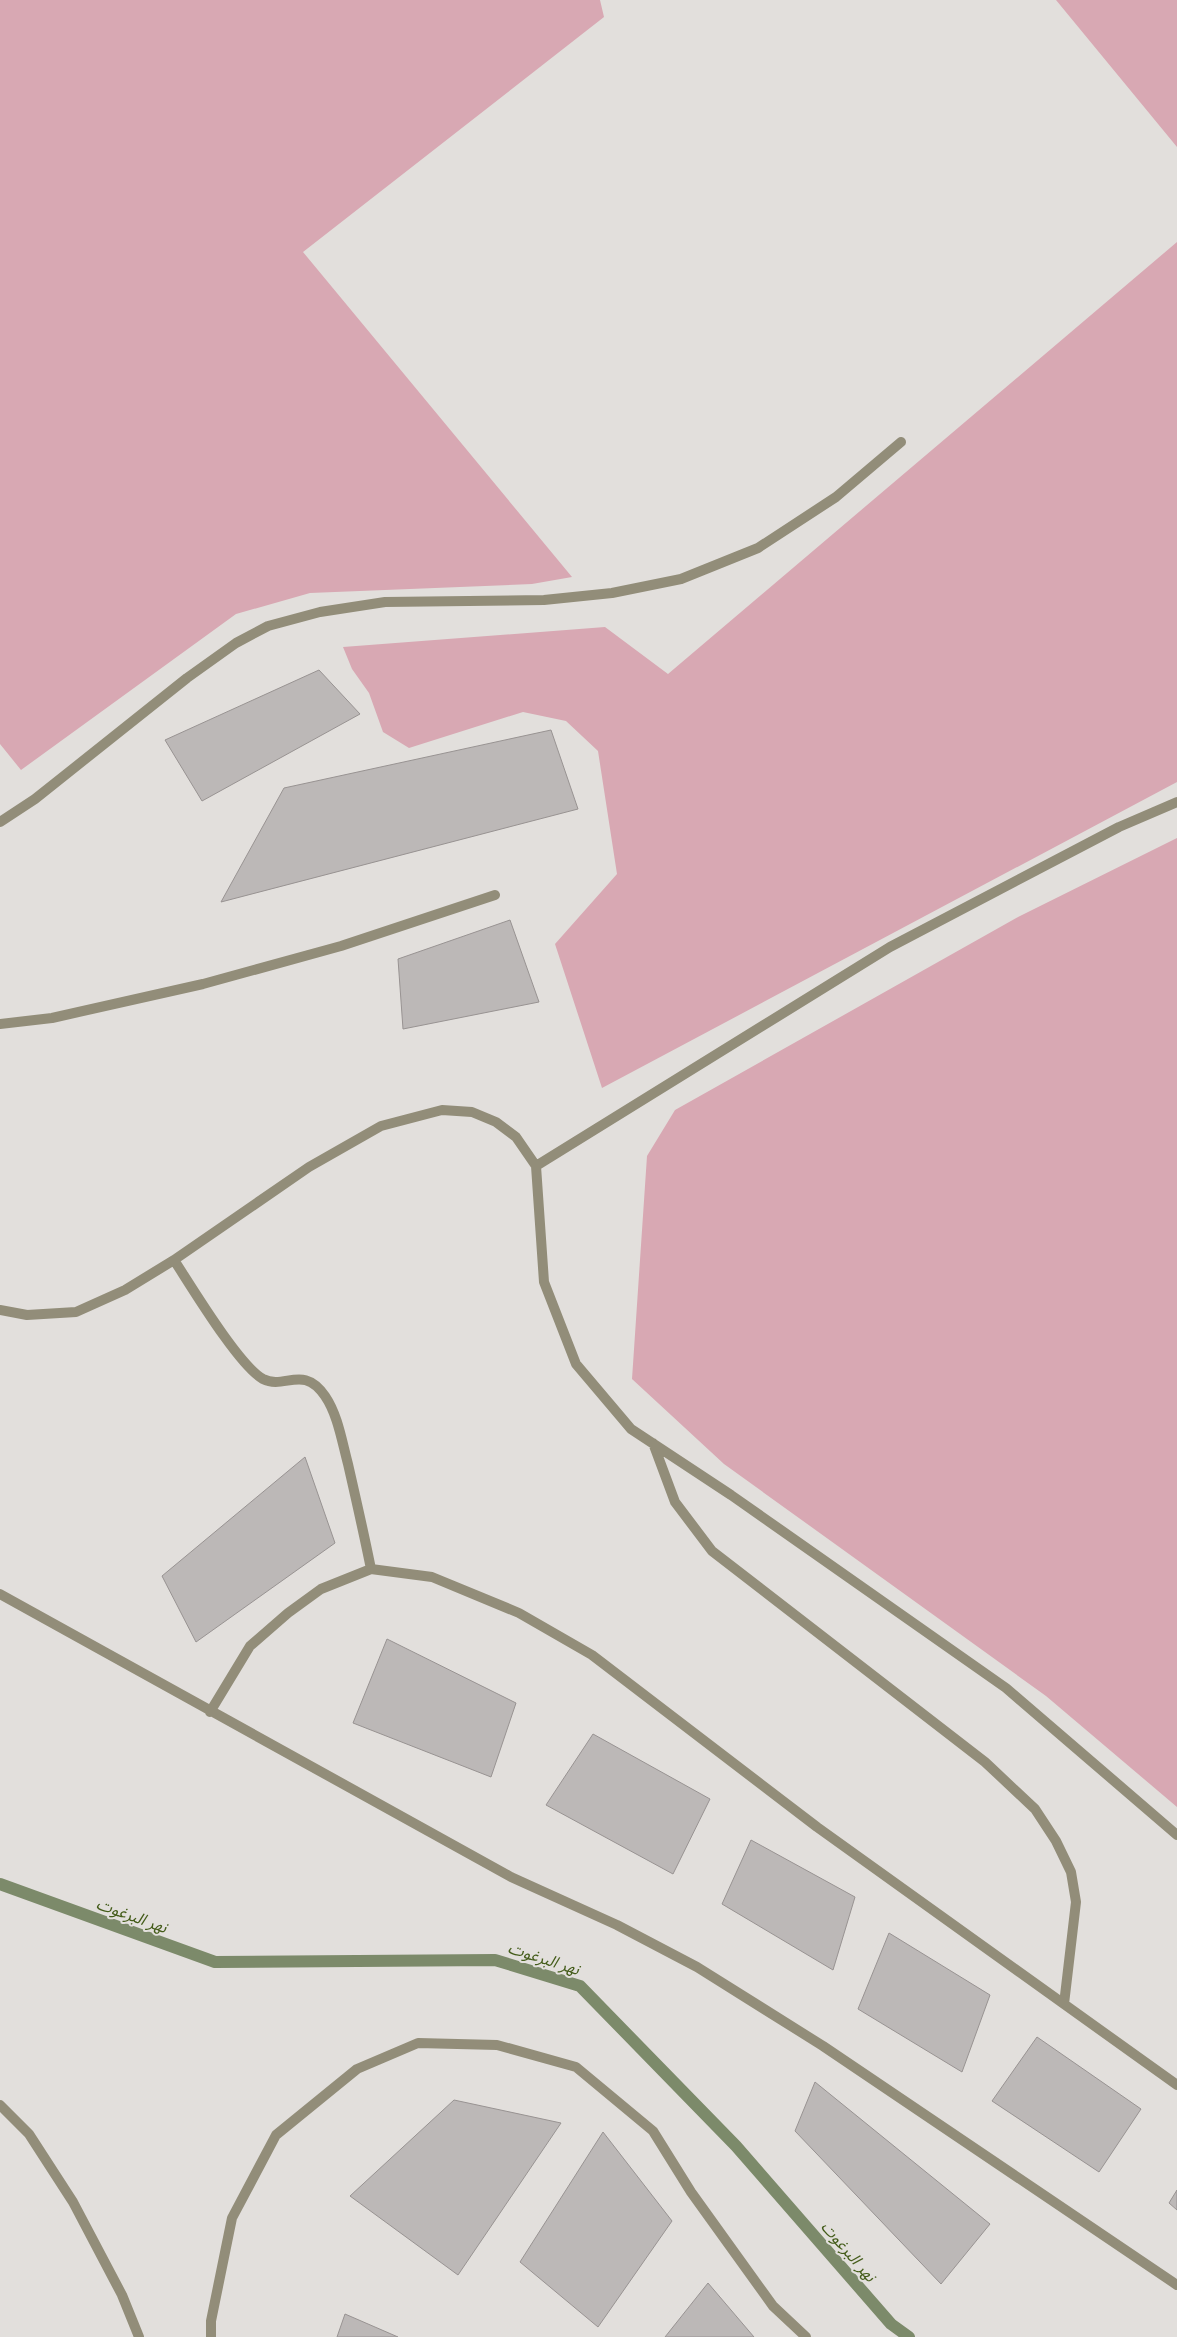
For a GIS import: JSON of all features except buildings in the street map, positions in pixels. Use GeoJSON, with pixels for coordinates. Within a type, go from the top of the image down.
{"type":"FeatureCollection","features":[{"type":"Feature","properties":{"kind":"street"},"geometry":{"type":"LineString","coordinates":[[0,822],[35,799],[187,678],[229,648],[268,626],[320,612],[385,602],[544,600],[612,593],[681,579],[758,548],[836,497],[901,442]]}},
{"type":"Feature","properties":{"kind":"street"},"geometry":{"type":"LineString","coordinates":[[536,1166],[890,947],[1119,827],[1177,802]]}},
{"type":"Feature","properties":{"kind":"street"},"geometry":{"type":"LineString","coordinates":[[0,1024],[52,1018],[203,984],[342,946],[495,895]]}},
{"type":"Feature","properties":{"kind":"street"},"geometry":{"type":"LineString","coordinates":[[0,1310],[27,1314],[76,1312],[125,1290],[174,1260],[309,1167],[381,1126],[442,1110],[472,1112],[496,1122],[516,1137],[536,1166],[544,1282],[576,1364],[631,1429],[739,1501],[1006,1688],[1177,1836]]}},
{"type":"Feature","properties":{"kind":"street"},"geometry":{"type":"LineString","coordinates":[[174,1260],[237,1354],[263,1379],[276,1382],[297,1378],[312,1382],[325,1396],[340,1430],[371,1569]]}},
{"type":"Feature","properties":{"kind":"street"},"geometry":{"type":"LineString","coordinates":[[653,1443],[676,1502],[712,1551],[985,1762],[1035,1809],[1056,1841],[1070,1872],[1076,1902],[1064,2004]]}},
{"type":"Feature","properties":{"kind":"street"},"geometry":{"type":"LineString","coordinates":[[210,1712],[250,1646],[288,1613],[321,1590],[371,1569],[432,1577],[519,1613],[592,1655],[817,1827],[1177,2084]]}},
{"type":"Feature","properties":{"kind":"street"},"geometry":{"type":"LineString","coordinates":[[0,1594],[511,1877],[618,1925],[697,1967],[823,2046],[1177,2284]]}},
{"type":"Feature","properties":{"kind":"street"},"geometry":{"type":"LineString","coordinates":[[211,2337],[211,2321],[232,2218],[276,2136],[357,2069],[418,2043],[497,2045],[576,2067],[653,2131],[691,2192],[773,2306],[806,2337]]}},
{"type":"Feature","properties":{"kind":"street"},"geometry":{"type":"LineString","coordinates":[[0,2106],[30,2134],[73,2202],[122,2295],[139,2337]]}},
{"type":"Feature","properties":{"kind":"shaded area"},"geometry":{"type":"Polygon","coordinates":[[[0,0],[600,0],[604,17],[303,252],[572,577],[532,584],[310,593],[236,614],[21,770],[0,744],[0,0]]]}},
{"type":"Feature","properties":{"kind":"shaded area"},"geometry":{"type":"Polygon","coordinates":[[[1056,0],[1177,0],[1177,147],[1056,0]]]}},
{"type":"Feature","properties":{"kind":"shaded area"},"geometry":{"type":"Polygon","coordinates":[[[1177,242],[1177,782],[602,1088],[555,944],[617,874],[598,751],[566,721],[523,712],[409,748],[383,732],[369,693],[352,669],[343,647],[605,627],[668,674],[1177,242]]]}},
{"type":"Feature","properties":{"kind":"shaded area"},"geometry":{"type":"Polygon","coordinates":[[[1177,838],[1177,1807],[1046,1696],[724,1464],[632,1379],[647,1156],[675,1110],[1018,917],[1177,838]]]}},
{"type":"Feature","properties":{"kind":"waterway","name":"نهر البرغوت"},"geometry":{"type":"LineString","coordinates":[[0,1884],[215,1962],[495,1960],[580,1986],[736,2146],[891,2324],[909,2337]]}}]}
